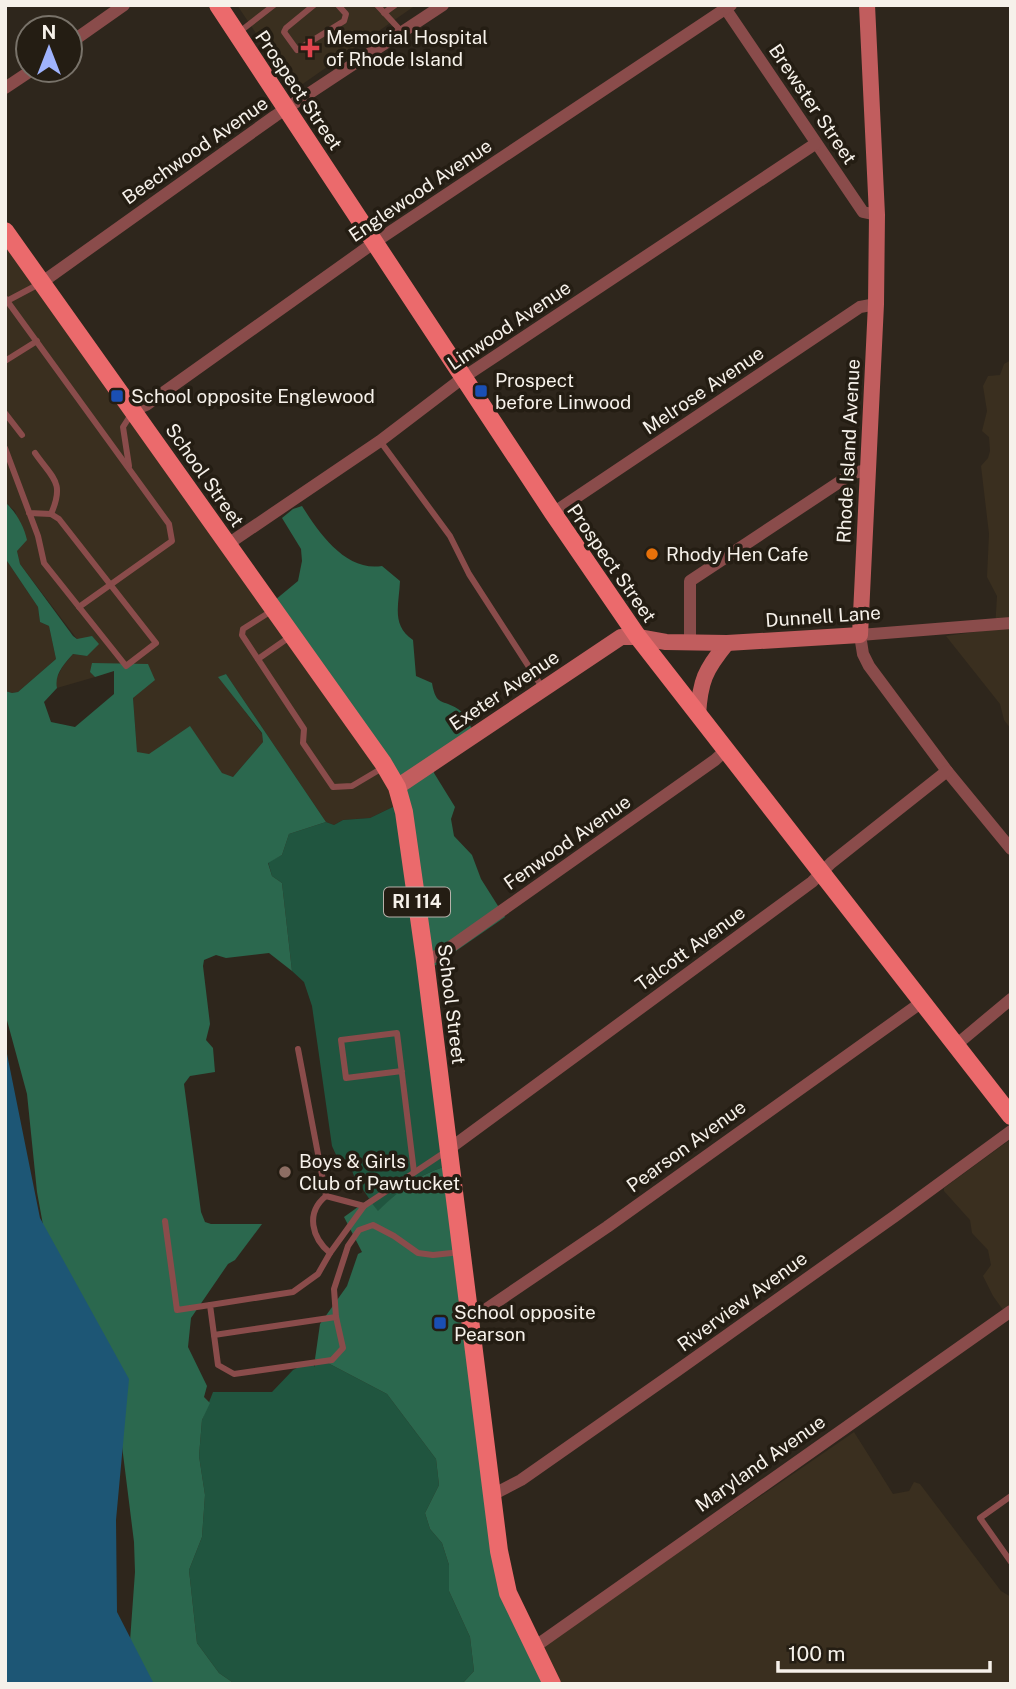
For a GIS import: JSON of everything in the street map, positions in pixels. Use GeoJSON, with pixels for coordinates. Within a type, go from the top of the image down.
{"type":"FeatureCollection","features":[{"type":"Feature","properties":{"kind":"main road","name":"Prospect Street"},"geometry":{"type":"LineString","coordinates":[[218,5],[553,513],[638,637],[1011,1116]]}},
{"type":"Feature","properties":{"kind":"main road","name":"School Street"},"geometry":{"type":"LineString","coordinates":[[5,231],[293,635],[397,788],[404,812],[425,960],[499,1551],[508,1593],[552,1684]]}},
{"type":"Feature","properties":{"kind":"street"},"geometry":{"type":"LineString","coordinates":[[84,33],[124,5]]}},
{"type":"Feature","properties":{"kind":"street","name":"Beechwood Avenue"},"geometry":{"type":"LineString","coordinates":[[41,283],[286,109],[443,5]]}},
{"type":"Feature","properties":{"kind":"street","name":"Rhode Island Avenue"},"geometry":{"type":"LineString","coordinates":[[867,5],[877,215],[876,304],[860,635],[863,654],[869,666],[947,771],[1011,849]]}},
{"type":"Feature","properties":{"kind":"street","name":"Brewster Street"},"geometry":{"type":"LineString","coordinates":[[726,6],[815,144],[863,212],[877,215]]}},
{"type":"Feature","properties":{"kind":"street","name":"Englewood Avenue"},"geometry":{"type":"LineString","coordinates":[[134,410],[146,405],[375,242],[726,6]]}},
{"type":"Feature","properties":{"kind":"street","name":"Linwood Avenue"},"geometry":{"type":"LineString","coordinates":[[228,544],[380,440],[464,377],[815,144]]}},
{"type":"Feature","properties":{"kind":"street","name":"Melrose Avenue"},"geometry":{"type":"LineString","coordinates":[[553,513],[860,307],[876,304]]}},
{"type":"Feature","properties":{"kind":"street"},"geometry":{"type":"LineString","coordinates":[[690,643],[690,581],[853,473],[868,470]]}},
{"type":"Feature","properties":{"kind":"street","name":"Dunnell Lane"},"geometry":{"type":"LineString","coordinates":[[638,637],[666,642],[727,643],[1011,623]]}},
{"type":"Feature","properties":{"kind":"street","name":"Exeter Avenue"},"geometry":{"type":"LineString","coordinates":[[397,788],[621,637],[638,637]]}},
{"type":"Feature","properties":{"kind":"street"},"geometry":{"type":"LineString","coordinates":[[698,715],[701,684],[713,660],[727,643]]}},
{"type":"Feature","properties":{"kind":"street","name":"Fenwood Avenue"},"geometry":{"type":"LineString","coordinates":[[425,960],[439,955],[520,900],[726,750]]}},
{"type":"Feature","properties":{"kind":"street","name":"Talcott Avenue"},"geometry":{"type":"LineString","coordinates":[[449,1149],[812,883],[947,771]]}},
{"type":"Feature","properties":{"kind":"street"},"geometry":{"type":"LineString","coordinates":[[956,1045],[1011,999]]}},
{"type":"Feature","properties":{"kind":"street","name":"Pearson Avenue"},"geometry":{"type":"LineString","coordinates":[[471,1317],[607,1227],[922,1002]]}},
{"type":"Feature","properties":{"kind":"street","name":"Riverview Avenue"},"geometry":{"type":"LineString","coordinates":[[492,1495],[521,1480],[678,1370],[1011,1131]]}},
{"type":"Feature","properties":{"kind":"street","name":"Maryland Avenue"},"geometry":{"type":"LineString","coordinates":[[533,1648],[1011,1311]]}},
{"type":"Feature","properties":{"kind":"lane"},"geometry":{"type":"LineString","coordinates":[[237,34],[274,5]]}},
{"type":"Feature","properties":{"kind":"lane"},"geometry":{"type":"LineString","coordinates":[[314,5],[284,32],[297,50],[344,21],[346,14],[338,5]]}},
{"type":"Feature","properties":{"kind":"lane"},"geometry":{"type":"LineString","coordinates":[[377,5],[402,32]]}},
{"type":"Feature","properties":{"kind":"lane"},"geometry":{"type":"LineString","coordinates":[[384,13],[395,5]]}},
{"type":"Feature","properties":{"kind":"lane"},"geometry":{"type":"LineString","coordinates":[[41,283],[6,300],[130,467],[169,524],[172,541],[79,607]]}},
{"type":"Feature","properties":{"kind":"lane"},"geometry":{"type":"LineString","coordinates":[[5,361],[37,341]]}},
{"type":"Feature","properties":{"kind":"lane"},"geometry":{"type":"LineString","coordinates":[[130,467],[123,427],[134,410]]}},
{"type":"Feature","properties":{"kind":"lane"},"geometry":{"type":"LineString","coordinates":[[5,413],[22,435]]}},
{"type":"Feature","properties":{"kind":"lane"},"geometry":{"type":"LineString","coordinates":[[380,440],[450,536],[469,574],[542,688]]}},
{"type":"Feature","properties":{"kind":"lane"},"geometry":{"type":"LineString","coordinates":[[5,448],[29,513],[38,536],[44,563],[126,666],[156,643],[59,519],[51,514],[29,513]]}},
{"type":"Feature","properties":{"kind":"lane"},"geometry":{"type":"LineString","coordinates":[[35,453],[57,484],[59,493],[51,514]]}},
{"type":"Feature","properties":{"kind":"lane"},"geometry":{"type":"LineString","coordinates":[[274,609],[243,629],[242,635],[304,729],[303,743],[333,787],[352,786],[385,767]]}},
{"type":"Feature","properties":{"kind":"lane"},"geometry":{"type":"LineString","coordinates":[[258,659],[293,635]]}},
{"type":"Feature","properties":{"kind":"lane"},"geometry":{"type":"LineString","coordinates":[[402,1071],[346,1078],[341,1040],[397,1033],[402,1071],[415,1172]]}},
{"type":"Feature","properties":{"kind":"lane"},"geometry":{"type":"LineString","coordinates":[[298,1049],[326,1196]]}},
{"type":"Feature","properties":{"kind":"lane"},"geometry":{"type":"LineString","coordinates":[[165,1222],[177,1310],[293,1292],[318,1274],[365,1206],[449,1149]]}},
{"type":"Feature","properties":{"kind":"lane"},"geometry":{"type":"LineString","coordinates":[[326,1196],[365,1206]]}},
{"type":"Feature","properties":{"kind":"lane"},"geometry":{"type":"LineString","coordinates":[[326,1196],[317,1203],[313,1218],[314,1233],[321,1246],[330,1253]]}},
{"type":"Feature","properties":{"kind":"lane"},"geometry":{"type":"LineString","coordinates":[[210,1305],[218,1365],[234,1374],[332,1360],[343,1348],[336,1317],[334,1289],[348,1246],[359,1230],[373,1225],[418,1253],[433,1255],[462,1252]]}},
{"type":"Feature","properties":{"kind":"lane"},"geometry":{"type":"LineString","coordinates":[[214,1335],[336,1317]]}},
{"type":"Feature","properties":{"kind":"lane"},"geometry":{"type":"LineString","coordinates":[[1011,1496],[980,1518],[1011,1562]]}},
{"type":"Feature","properties":{"kind":"shaded area","name":"Memorial Hospital of Rhode Island"},"geometry":{"type":"Polygon","coordinates":[[[237,5],[416,5],[294,90],[237,5]]]}},
{"type":"Feature","properties":{"kind":"shaded area"},"geometry":{"type":"Polygon","coordinates":[[[5,231],[378,758],[399,804],[370,818],[343,820],[334,825],[326,822],[226,674],[219,677],[262,734],[263,742],[233,777],[222,774],[190,727],[149,755],[137,753],[133,698],[148,664],[90,672],[95,677],[57,688],[55,681],[73,654],[87,656],[20,564],[17,551],[18,521],[15,511],[5,502],[5,231]]]}},
{"type":"Feature","properties":{"kind":"shaded area"},"geometry":{"type":"Polygon","coordinates":[[[1011,360],[1011,729],[1004,720],[1000,704],[946,636],[995,629],[997,596],[987,577],[989,534],[981,466],[990,451],[989,437],[982,431],[987,411],[983,386],[988,376],[1000,375],[1004,364],[1011,360]]]}},
{"type":"Feature","properties":{"kind":"shaded area"},"geometry":{"type":"Polygon","coordinates":[[[5,558],[38,607],[40,622],[49,626],[56,659],[18,692],[12,693],[5,691],[5,558]]]}},
{"type":"Feature","properties":{"kind":"shaded area"},"geometry":{"type":"Polygon","coordinates":[[[1011,1139],[1009,1318],[983,1276],[991,1265],[988,1250],[972,1233],[970,1220],[944,1188],[1011,1139]]]}},
{"type":"Feature","properties":{"kind":"shaded area"},"geometry":{"type":"Polygon","coordinates":[[[854,1432],[893,1494],[909,1491],[914,1482],[920,1484],[1001,1591],[1011,1597],[1011,1684],[550,1684],[535,1651],[854,1432]]]}},
{"type":"Feature","properties":{"kind":"green space"},"geometry":{"type":"Polygon","coordinates":[[[5,502],[19,520],[27,540],[17,551],[20,564],[73,636],[77,639],[92,636],[99,644],[87,656],[73,654],[61,669],[57,688],[44,702],[51,722],[75,727],[114,694],[114,671],[95,677],[90,672],[92,663],[148,664],[155,680],[133,698],[137,752],[149,754],[190,726],[222,773],[233,777],[263,742],[262,733],[218,677],[226,674],[326,822],[289,834],[282,855],[268,863],[272,876],[282,883],[292,971],[269,953],[226,958],[216,955],[204,960],[210,1024],[206,1040],[213,1048],[215,1072],[190,1076],[184,1084],[201,1212],[205,1222],[262,1224],[235,1260],[228,1264],[191,1318],[188,1347],[207,1386],[204,1397],[210,1403],[202,1420],[199,1456],[205,1495],[202,1537],[189,1570],[197,1643],[219,1673],[235,1684],[147,1684],[130,1641],[135,1572],[134,1542],[117,1406],[45,1236],[37,1192],[27,1094],[5,1013],[5,691],[18,692],[56,659],[49,626],[40,622],[38,607],[5,558],[5,502]]]}},
{"type":"Feature","properties":{"kind":"green space"},"geometry":{"type":"Polygon","coordinates":[[[302,506],[325,538],[345,557],[369,566],[382,566],[400,581],[399,621],[413,640],[416,676],[432,683],[438,699],[461,711],[477,738],[434,770],[434,773],[455,807],[451,819],[454,836],[472,855],[481,879],[505,917],[430,969],[398,795],[269,605],[298,581],[302,561],[301,549],[282,518],[302,506]]]}},
{"type":"Feature","properties":{"kind":"green space"},"geometry":{"type":"Polygon","coordinates":[[[399,804],[451,1165],[411,1183],[378,1212],[354,1176],[348,1160],[337,1157],[332,1146],[312,1006],[304,982],[292,971],[282,883],[272,876],[268,862],[282,855],[289,834],[326,822],[334,825],[343,820],[370,818],[399,804]]]}},
{"type":"Feature","properties":{"kind":"green space"},"geometry":{"type":"Polygon","coordinates":[[[451,1165],[508,1591],[550,1684],[462,1684],[474,1671],[470,1637],[449,1591],[449,1565],[442,1543],[430,1529],[425,1513],[439,1485],[436,1459],[387,1394],[326,1362],[315,1359],[320,1324],[347,1286],[358,1254],[362,1252],[344,1217],[369,1199],[378,1211],[411,1183],[451,1165]]]}},
{"type":"Feature","properties":{"kind":"green space"},"geometry":{"type":"Polygon","coordinates":[[[315,1359],[326,1362],[387,1394],[436,1459],[439,1485],[425,1513],[430,1529],[442,1543],[449,1565],[449,1591],[470,1637],[474,1671],[462,1684],[235,1684],[219,1673],[197,1643],[189,1570],[202,1537],[205,1495],[199,1456],[202,1420],[213,1392],[272,1392],[293,1370],[311,1361],[315,1367],[315,1359]]]}},
{"type":"Feature","properties":{"kind":"water"},"geometry":{"type":"Polygon","coordinates":[[[5,1044],[40,1218],[129,1379],[116,1520],[117,1612],[154,1684],[5,1684],[5,1044]]]}},
{"type":"Feature","properties":{"kind":"place","name":"Memorial Hospital of Rhode Island"},"geometry":{"type":"Point","coordinates":[310,48]}},
{"type":"Feature","properties":{"kind":"place","name":"Prospect before Linwood"},"geometry":{"type":"Point","coordinates":[481,391]}},
{"type":"Feature","properties":{"kind":"place","name":"School opposite Englewood"},"geometry":{"type":"Point","coordinates":[117,396]}},
{"type":"Feature","properties":{"kind":"place","name":"Rhody Hen Cafe"},"geometry":{"type":"Point","coordinates":[652,554]}},
{"type":"Feature","properties":{"kind":"place","name":"Boys & Girls Club of Pawtucket"},"geometry":{"type":"Point","coordinates":[285,1172]}},
{"type":"Feature","properties":{"kind":"place","name":"School opposite Pearson"},"geometry":{"type":"Point","coordinates":[440,1323]}}]}
